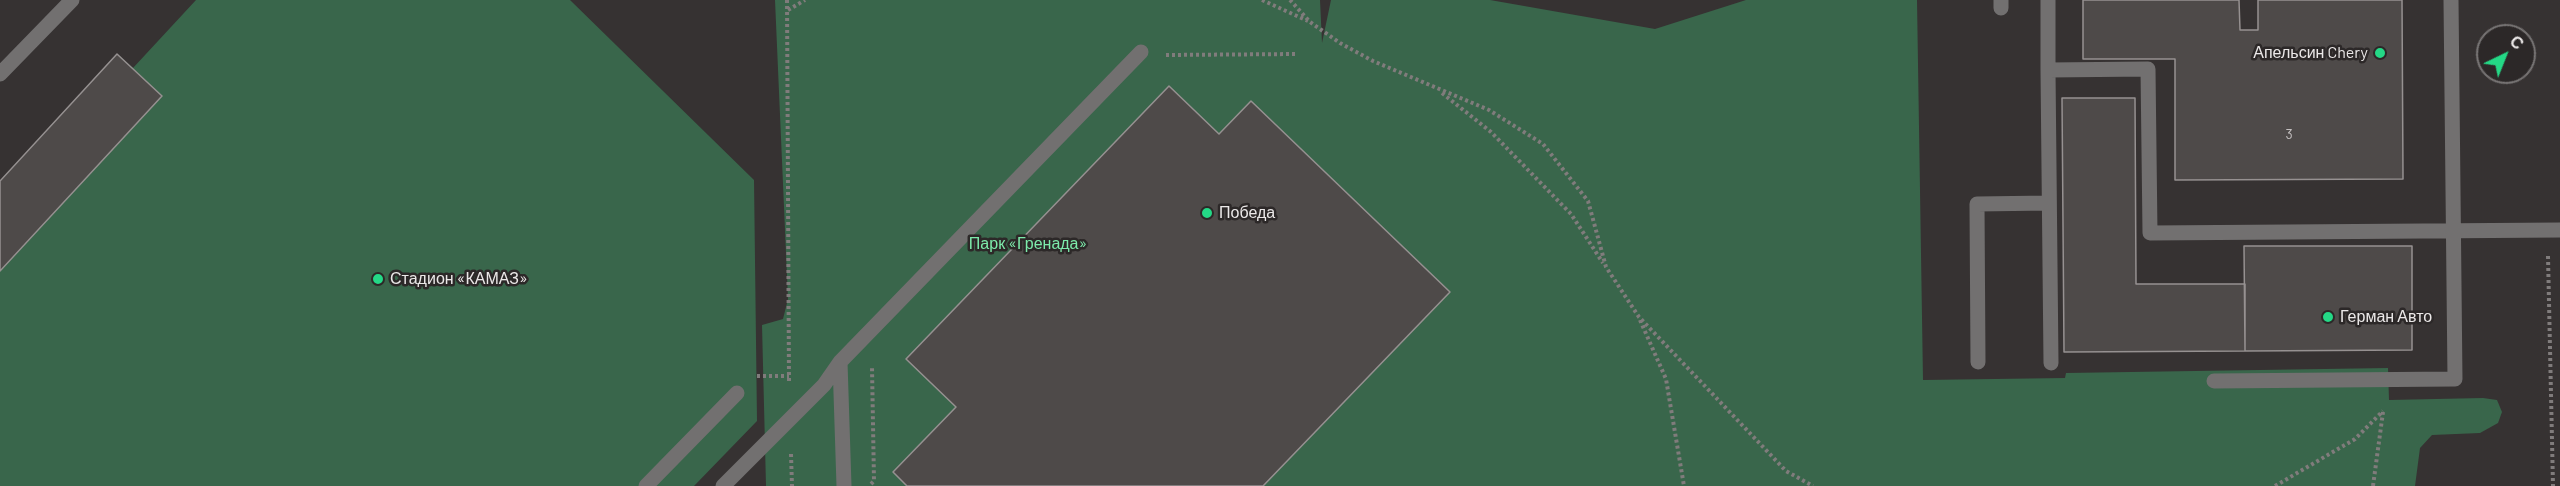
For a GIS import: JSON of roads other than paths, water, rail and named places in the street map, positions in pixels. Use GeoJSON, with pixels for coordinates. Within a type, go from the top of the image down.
{"type":"FeatureCollection","features":[{"type":"Feature","properties":{"kind":"lane"},"geometry":{"type":"LineString","coordinates":[[0,74],[72,0]]}},
{"type":"Feature","properties":{"kind":"lane"},"geometry":{"type":"LineString","coordinates":[[2048,0],[2051,363]]}},
{"type":"Feature","properties":{"kind":"lane"},"geometry":{"type":"LineString","coordinates":[[2214,381],[2455,379],[2451,0]]}},
{"type":"Feature","properties":{"kind":"lane"},"geometry":{"type":"LineString","coordinates":[[723,486],[824,385],[840,362],[1141,52]]}},
{"type":"Feature","properties":{"kind":"lane"},"geometry":{"type":"LineString","coordinates":[[2048,70],[2148,69],[2150,233],[2554,230]]}},
{"type":"Feature","properties":{"kind":"lane"},"geometry":{"type":"LineString","coordinates":[[1978,362],[1977,204],[2049,203]]}},
{"type":"Feature","properties":{"kind":"lane"},"geometry":{"type":"LineString","coordinates":[[840,362],[844,486]]}},
{"type":"Feature","properties":{"kind":"lane"},"geometry":{"type":"LineString","coordinates":[[646,486],[737,393]]}},
{"type":"Feature","properties":{"kind":"place","name":"Апельсин Chery"},"geometry":{"type":"Point","coordinates":[2380,53]}},
{"type":"Feature","properties":{"kind":"place","name":"Победа"},"geometry":{"type":"Point","coordinates":[1207,213]}},
{"type":"Feature","properties":{"kind":"place","name":"Стадион «КАМАЗ»"},"geometry":{"type":"Point","coordinates":[378,279]}},
{"type":"Feature","properties":{"kind":"place","name":"Герман Авто"},"geometry":{"type":"Point","coordinates":[2328,317]}},
{"type":"Feature","properties":{"kind":"park label","name":"Парк «Гренада»"},"geometry":{"type":"Point","coordinates":[1028,244]}}]}
